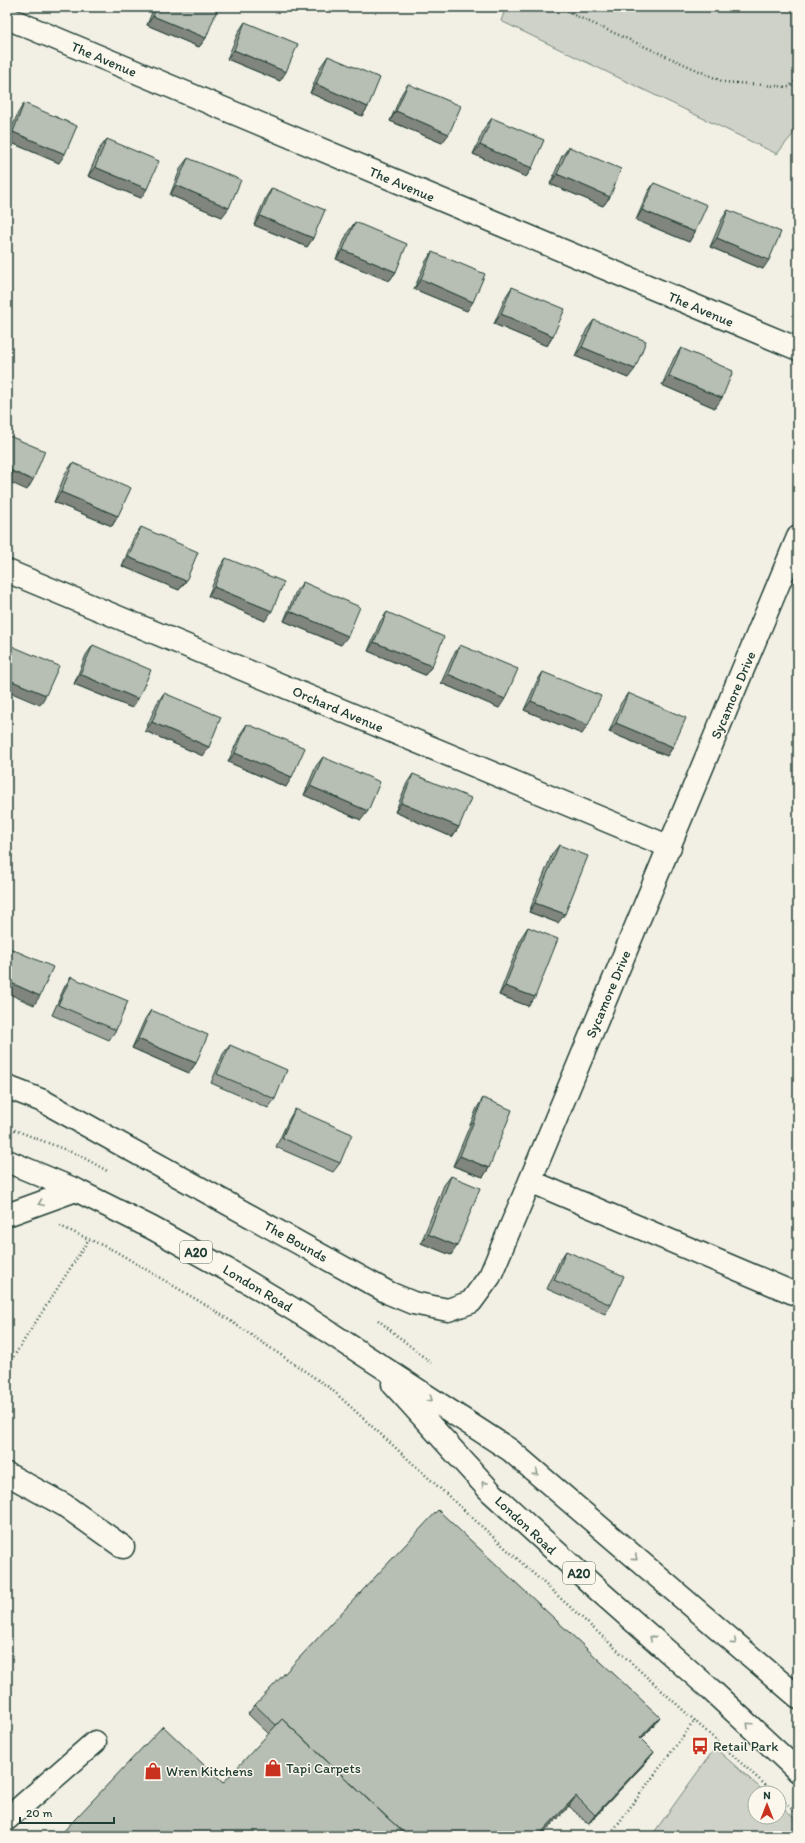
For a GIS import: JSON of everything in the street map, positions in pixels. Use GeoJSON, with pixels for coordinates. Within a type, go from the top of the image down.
{"type":"FeatureCollection","features":[{"type":"Feature","properties":{"kind":"street","name":"The Avenue"},"geometry":{"type":"LineString","coordinates":[[7,18],[798,349]]}},
{"type":"Feature","properties":{"kind":"street","name":"Sycamore Drive"},"geometry":{"type":"LineString","coordinates":[[530,1181],[798,537]]}},
{"type":"Feature","properties":{"kind":"street","name":"Orchard Avenue"},"geometry":{"type":"LineString","coordinates":[[7,571],[670,847]]}},
{"type":"Feature","properties":{"kind":"street","name":"The Bounds"},"geometry":{"type":"LineString","coordinates":[[7,1087],[43,1101],[390,1293],[413,1303],[448,1310],[471,1302],[490,1276],[530,1181]]}},
{"type":"Feature","properties":{"kind":"street","name":"London Road"},"geometry":{"type":"LineString","coordinates":[[7,1161],[76,1190],[152,1228],[226,1269],[301,1314],[510,1450],[798,1697]]}},
{"type":"Feature","properties":{"kind":"street"},"geometry":{"type":"LineString","coordinates":[[530,1181],[798,1295]]}},
{"type":"Feature","properties":{"kind":"street"},"geometry":{"type":"LineString","coordinates":[[16,1212],[76,1190]]}},
{"type":"Feature","properties":{"kind":"street","name":"London Road"},"geometry":{"type":"LineString","coordinates":[[374,1362],[491,1492],[798,1770]]}},
{"type":"Feature","properties":{"kind":"street"},"geometry":{"type":"LineString","coordinates":[[7,1474],[64,1505],[123,1547]]}},
{"type":"Feature","properties":{"kind":"street"},"geometry":{"type":"LineString","coordinates":[[7,1819],[95,1742]]}},
{"type":"Feature","properties":{"kind":"path"},"geometry":{"type":"LineString","coordinates":[[556,7],[724,82],[789,87],[798,78]]}},
{"type":"Feature","properties":{"kind":"path"},"geometry":{"type":"LineString","coordinates":[[7,1127],[79,1155]]}},
{"type":"Feature","properties":{"kind":"path"},"geometry":{"type":"LineString","coordinates":[[16,1212],[89,1239],[115,1251],[214,1310],[330,1388],[765,1785]]}},
{"type":"Feature","properties":{"kind":"path"},"geometry":{"type":"LineString","coordinates":[[7,1367],[89,1239]]}},
{"type":"Feature","properties":{"kind":"path"},"geometry":{"type":"LineString","coordinates":[[609,1836],[695,1720]]}},
{"type":"Feature","properties":{"kind":"path"},"geometry":{"type":"LineString","coordinates":[[638,1742],[653,1726],[647,1721]]}},
{"type":"Feature","properties":{"kind":"path"},"geometry":{"type":"LineString","coordinates":[[787,1805],[798,1815]]}},
{"type":"Feature","properties":{"kind":"path"},"geometry":{"type":"LineString","coordinates":[[541,1836],[569,1806],[588,1824],[604,1807]]}},
{"type":"Feature","properties":{"kind":"shaded area"},"geometry":{"type":"Polygon","coordinates":[[[506,7],[798,7],[798,128],[777,154],[501,21],[506,7]]]}},
{"type":"Feature","properties":{"kind":"shaded area"},"geometry":{"type":"Polygon","coordinates":[[[715,1748],[757,1785],[747,1785],[747,1825],[787,1825],[787,1811],[798,1821],[798,1836],[659,1836],[655,1831],[715,1748]]]}},
{"type":"Feature","properties":{"kind":"building"},"geometry":{"type":"Polygon","coordinates":[[[157,7],[210,7],[217,10],[206,38],[153,16],[157,7]]]}},
{"type":"Feature","properties":{"kind":"building"},"geometry":{"type":"Polygon","coordinates":[[[245,22],[298,44],[286,72],[234,50],[245,22]]]}},
{"type":"Feature","properties":{"kind":"building"},"geometry":{"type":"Polygon","coordinates":[[[328,56],[380,78],[368,107],[316,84],[328,56]]]}},
{"type":"Feature","properties":{"kind":"building"},"geometry":{"type":"Polygon","coordinates":[[[408,84],[461,106],[449,134],[396,111],[408,84]]]}},
{"type":"Feature","properties":{"kind":"building"},"geometry":{"type":"Polygon","coordinates":[[[24,103],[77,126],[65,154],[13,132],[24,103]]]}},
{"type":"Feature","properties":{"kind":"building"},"geometry":{"type":"Polygon","coordinates":[[[492,118],[544,140],[532,168],[480,145],[492,118]]]}},
{"type":"Feature","properties":{"kind":"building"},"geometry":{"type":"Polygon","coordinates":[[[107,139],[159,161],[147,189],[95,167],[107,139]]]}},
{"type":"Feature","properties":{"kind":"building"},"geometry":{"type":"Polygon","coordinates":[[[569,147],[621,169],[610,197],[557,174],[569,147]]]}},
{"type":"Feature","properties":{"kind":"building"},"geometry":{"type":"Polygon","coordinates":[[[188,158],[241,180],[229,208],[176,185],[188,158]]]}},
{"type":"Feature","properties":{"kind":"building"},"geometry":{"type":"Polygon","coordinates":[[[654,183],[707,205],[695,232],[642,210],[654,183]]]}},
{"type":"Feature","properties":{"kind":"building"},"geometry":{"type":"Polygon","coordinates":[[[272,188],[325,210],[313,238],[260,216],[272,188]]]}},
{"type":"Feature","properties":{"kind":"building"},"geometry":{"type":"Polygon","coordinates":[[[728,210],[781,232],[769,260],[717,238],[728,210]]]}},
{"type":"Feature","properties":{"kind":"building"},"geometry":{"type":"Polygon","coordinates":[[[355,222],[407,244],[396,272],[343,250],[355,222]]]}},
{"type":"Feature","properties":{"kind":"building"},"geometry":{"type":"Polygon","coordinates":[[[432,252],[485,274],[473,302],[421,279],[432,252]]]}},
{"type":"Feature","properties":{"kind":"building"},"geometry":{"type":"Polygon","coordinates":[[[512,287],[565,309],[553,336],[501,314],[512,287]]]}},
{"type":"Feature","properties":{"kind":"building"},"geometry":{"type":"Polygon","coordinates":[[[594,320],[646,341],[635,369],[582,347],[594,320]]]}},
{"type":"Feature","properties":{"kind":"building"},"geometry":{"type":"Polygon","coordinates":[[[681,348],[733,371],[722,398],[669,376],[681,348]]]}},
{"type":"Feature","properties":{"kind":"building"},"geometry":{"type":"Polygon","coordinates":[[[7,435],[45,451],[33,480],[7,469],[7,435]]]}},
{"type":"Feature","properties":{"kind":"building"},"geometry":{"type":"Polygon","coordinates":[[[73,463],[131,488],[118,516],[61,492],[73,463]]]}},
{"type":"Feature","properties":{"kind":"building"},"geometry":{"type":"Polygon","coordinates":[[[141,527],[198,552],[186,581],[128,557],[141,527]]]}},
{"type":"Feature","properties":{"kind":"building"},"geometry":{"type":"Polygon","coordinates":[[[226,558],[284,582],[272,611],[214,587],[226,558]]]}},
{"type":"Feature","properties":{"kind":"building"},"geometry":{"type":"Polygon","coordinates":[[[303,582],[360,607],[348,636],[290,611],[303,582]]]}},
{"type":"Feature","properties":{"kind":"building"},"geometry":{"type":"Polygon","coordinates":[[[387,612],[444,637],[432,666],[374,642],[387,612]]]}},
{"type":"Feature","properties":{"kind":"building"},"geometry":{"type":"Polygon","coordinates":[[[7,644],[59,666],[46,695],[7,679],[7,644]]]}},
{"type":"Feature","properties":{"kind":"building"},"geometry":{"type":"Polygon","coordinates":[[[93,645],[151,670],[138,699],[80,674],[93,645]]]}},
{"type":"Feature","properties":{"kind":"building"},"geometry":{"type":"Polygon","coordinates":[[[460,645],[518,669],[505,699],[448,674],[460,645]]]}},
{"type":"Feature","properties":{"kind":"building"},"geometry":{"type":"Polygon","coordinates":[[[543,672],[601,696],[588,725],[531,701],[543,672]]]}},
{"type":"Feature","properties":{"kind":"building"},"geometry":{"type":"Polygon","coordinates":[[[164,693],[221,717],[209,747],[152,722],[164,693]]]}},
{"type":"Feature","properties":{"kind":"building"},"geometry":{"type":"Polygon","coordinates":[[[628,693],[686,718],[673,747],[616,723],[628,693]]]}},
{"type":"Feature","properties":{"kind":"building"},"geometry":{"type":"Polygon","coordinates":[[[247,724],[305,748],[292,777],[235,753],[247,724]]]}},
{"type":"Feature","properties":{"kind":"building"},"geometry":{"type":"Polygon","coordinates":[[[323,757],[380,782],[368,811],[310,786],[323,757]]]}},
{"type":"Feature","properties":{"kind":"building"},"geometry":{"type":"Polygon","coordinates":[[[413,774],[471,798],[459,827],[401,803],[413,774]]]}},
{"type":"Feature","properties":{"kind":"building"},"geometry":{"type":"Polygon","coordinates":[[[559,845],[588,856],[565,914],[535,903],[559,845]]]}},
{"type":"Feature","properties":{"kind":"building"},"geometry":{"type":"Polygon","coordinates":[[[528,927],[558,939],[535,997],[505,986],[528,927]]]}},
{"type":"Feature","properties":{"kind":"building"},"geometry":{"type":"Polygon","coordinates":[[[7,947],[53,967],[40,996],[7,981],[7,947]]]}},
{"type":"Feature","properties":{"kind":"building"},"geometry":{"type":"Polygon","coordinates":[[[71,977],[128,1001],[116,1030],[58,1005],[71,977]]]}},
{"type":"Feature","properties":{"kind":"building"},"geometry":{"type":"Polygon","coordinates":[[[151,1010],[208,1035],[196,1063],[138,1039],[151,1010]]]}},
{"type":"Feature","properties":{"kind":"building"},"geometry":{"type":"Polygon","coordinates":[[[230,1045],[287,1070],[275,1099],[217,1074],[230,1045]]]}},
{"type":"Feature","properties":{"kind":"building"},"geometry":{"type":"Polygon","coordinates":[[[483,1098],[512,1110],[489,1168],[460,1156],[483,1098]]]}},
{"type":"Feature","properties":{"kind":"building"},"geometry":{"type":"Polygon","coordinates":[[[295,1109],[352,1134],[340,1163],[282,1138],[295,1109]]]}},
{"type":"Feature","properties":{"kind":"building"},"geometry":{"type":"Polygon","coordinates":[[[451,1176],[480,1188],[457,1246],[428,1234],[451,1176]]]}},
{"type":"Feature","properties":{"kind":"building"},"geometry":{"type":"Polygon","coordinates":[[[566,1251],[624,1276],[611,1305],[554,1280],[566,1251]]]}},
{"type":"Feature","properties":{"kind":"building"},"geometry":{"type":"Polygon","coordinates":[[[438,1510],[660,1717],[640,1738],[654,1752],[595,1815],[576,1796],[538,1836],[407,1836],[282,1719],[276,1725],[255,1705],[438,1510]]]}},
{"type":"Feature","properties":{"kind":"building"},"geometry":{"type":"Polygon","coordinates":[[[282,1719],[407,1836],[59,1836],[163,1726],[223,1783],[282,1719]]]}},
{"type":"Feature","properties":{"kind":"place","name":"Retail Park"},"geometry":{"type":"Point","coordinates":[700,1746]}},
{"type":"Feature","properties":{"kind":"place","name":"Tapi Carpets"},"geometry":{"type":"Point","coordinates":[273,1768]}},
{"type":"Feature","properties":{"kind":"place","name":"Wren Kitchens"},"geometry":{"type":"Point","coordinates":[153,1771]}}]}
